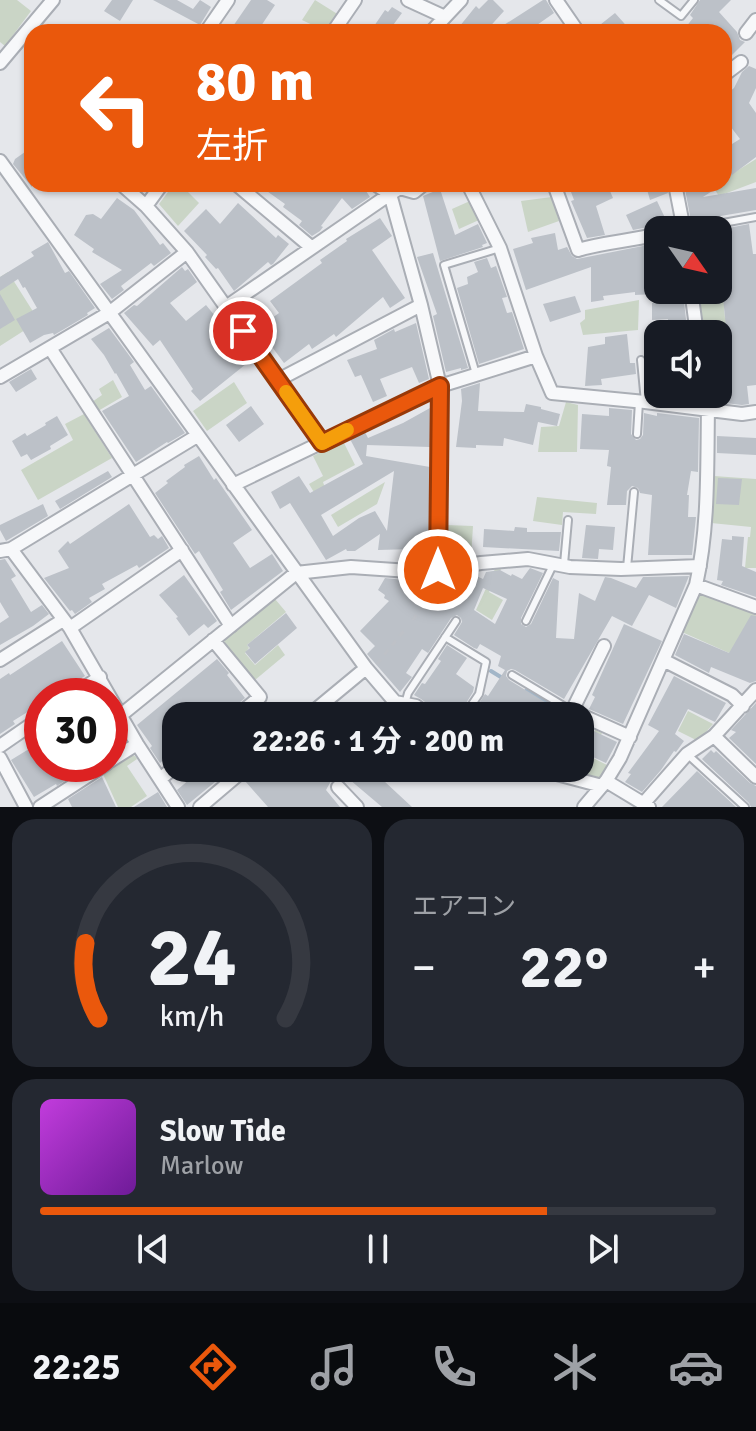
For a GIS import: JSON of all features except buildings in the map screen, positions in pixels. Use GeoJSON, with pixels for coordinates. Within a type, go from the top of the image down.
{"type":"FeatureCollection","features":[{"type":"Feature","properties":{"kind":"street"},"geometry":{"type":"LineString","coordinates":[[33,24],[53,0]]}},
{"type":"Feature","properties":{"kind":"street"},"geometry":{"type":"LineString","coordinates":[[211,24],[227,0]]}},
{"type":"Feature","properties":{"kind":"street"},"geometry":{"type":"LineString","coordinates":[[338,24],[355,0]]}},
{"type":"Feature","properties":{"kind":"street"},"geometry":{"type":"LineString","coordinates":[[408,0],[445,17]]}},
{"type":"Feature","properties":{"kind":"street"},"geometry":{"type":"LineString","coordinates":[[438,24],[461,0]]}},
{"type":"Feature","properties":{"kind":"street"},"geometry":{"type":"LineString","coordinates":[[556,0],[572,24]]}},
{"type":"Feature","properties":{"kind":"street"},"geometry":{"type":"LineString","coordinates":[[746,33],[756,20]]}},
{"type":"Feature","properties":{"kind":"street"},"geometry":{"type":"LineString","coordinates":[[0,63],[24,34]]}},
{"type":"Feature","properties":{"kind":"street"},"geometry":{"type":"LineString","coordinates":[[732,69],[741,62]]}},
{"type":"Feature","properties":{"kind":"street"},"geometry":{"type":"LineString","coordinates":[[0,161],[296,573],[395,702]]}},
{"type":"Feature","properties":{"kind":"street"},"geometry":{"type":"LineString","coordinates":[[130,192],[187,252],[322,443]]}},
{"type":"Feature","properties":{"kind":"street"},"geometry":{"type":"LineString","coordinates":[[146,206],[156,192]]}},
{"type":"Feature","properties":{"kind":"street"},"geometry":{"type":"LineString","coordinates":[[246,192],[311,247]]}},
{"type":"Feature","properties":{"kind":"street"},"geometry":{"type":"LineString","coordinates":[[387,192],[421,305],[440,386],[440,570]]}},
{"type":"Feature","properties":{"kind":"street"},"geometry":{"type":"LineString","coordinates":[[226,307],[393,192]]}},
{"type":"Feature","properties":{"kind":"street"},"geometry":{"type":"LineString","coordinates":[[472,192],[500,248],[536,356],[552,393],[642,402]]}},
{"type":"Feature","properties":{"kind":"street"},"geometry":{"type":"LineString","coordinates":[[557,192],[578,250],[601,243],[644,238]]}},
{"type":"Feature","properties":{"kind":"street"},"geometry":{"type":"LineString","coordinates":[[676,192],[679,216]]}},
{"type":"Feature","properties":{"kind":"street"},"geometry":{"type":"LineString","coordinates":[[0,377],[109,313],[187,252]]}},
{"type":"Feature","properties":{"kind":"street"},"geometry":{"type":"LineString","coordinates":[[278,380],[421,305]]}},
{"type":"Feature","properties":{"kind":"street"},"geometry":{"type":"LineString","coordinates":[[50,348],[231,626]]}},
{"type":"Feature","properties":{"kind":"street"},"geometry":{"type":"LineString","coordinates":[[233,485],[440,386],[536,356]]}},
{"type":"Feature","properties":{"kind":"street"},"geometry":{"type":"LineString","coordinates":[[584,807],[604,784],[630,737],[696,585],[706,514],[708,408],[742,414],[756,412]]}},
{"type":"Feature","properties":{"kind":"street"},"geometry":{"type":"LineString","coordinates":[[100,677],[66,624],[6,550],[197,436]]}},
{"type":"Feature","properties":{"kind":"street"},"geometry":{"type":"LineString","coordinates":[[0,660],[66,624],[182,550]]}},
{"type":"Feature","properties":{"kind":"street"},"geometry":{"type":"LineString","coordinates":[[128,709],[296,573],[351,567],[424,572],[528,559],[558,566],[700,566]]}},
{"type":"Feature","properties":{"kind":"street"},"geometry":{"type":"LineString","coordinates":[[696,585],[756,607]]}},
{"type":"Feature","properties":{"kind":"street"},"geometry":{"type":"LineString","coordinates":[[213,640],[260,697],[254,702]]}},
{"type":"Feature","properties":{"kind":"street"},"geometry":{"type":"LineString","coordinates":[[576,702],[604,646]]}},
{"type":"Feature","properties":{"kind":"street"},"geometry":{"type":"LineString","coordinates":[[663,660],[732,695],[743,706]]}},
{"type":"Feature","properties":{"kind":"street"},"geometry":{"type":"LineString","coordinates":[[326,702],[368,670]]}},
{"type":"Feature","properties":{"kind":"street"},"geometry":{"type":"LineString","coordinates":[[594,781],[646,806],[687,754],[714,736],[756,690]]}},
{"type":"Feature","properties":{"kind":"street"},"geometry":{"type":"LineString","coordinates":[[594,721],[630,737]]}},
{"type":"Feature","properties":{"kind":"street"},"geometry":{"type":"LineString","coordinates":[[128,728],[178,807]]}},
{"type":"Feature","properties":{"kind":"street"},"geometry":{"type":"LineString","coordinates":[[0,746],[24,729]]}},
{"type":"Feature","properties":{"kind":"street"},"geometry":{"type":"LineString","coordinates":[[714,736],[756,777]]}},
{"type":"Feature","properties":{"kind":"street"},"geometry":{"type":"LineString","coordinates":[[128,750],[137,744]]}},
{"type":"Feature","properties":{"kind":"street"},"geometry":{"type":"LineString","coordinates":[[0,758],[26,807]]}},
{"type":"Feature","properties":{"kind":"street"},"geometry":{"type":"LineString","coordinates":[[40,807],[79,782]]}},
{"type":"Feature","properties":{"kind":"street"},"geometry":{"type":"LineString","coordinates":[[200,807],[229,782]]}},
{"type":"Feature","properties":{"kind":"street"},"geometry":{"type":"LineString","coordinates":[[338,787],[349,804]]}},
{"type":"Feature","properties":{"kind":"lane"},"geometry":{"type":"LineString","coordinates":[[659,0],[681,16],[694,0]]}},
{"type":"Feature","properties":{"kind":"lane"},"geometry":{"type":"LineString","coordinates":[[732,221],[756,217]]}},
{"type":"Feature","properties":{"kind":"lane"},"geometry":{"type":"LineString","coordinates":[[476,375],[444,265],[500,248]]}},
{"type":"Feature","properties":{"kind":"lane"},"geometry":{"type":"LineString","coordinates":[[637,434],[642,402],[641,360]]}},
{"type":"Feature","properties":{"kind":"lane"},"geometry":{"type":"LineString","coordinates":[[627,568],[634,492]]}},
{"type":"Feature","properties":{"kind":"lane"},"geometry":{"type":"LineString","coordinates":[[526,621],[558,566],[568,520]]}},
{"type":"Feature","properties":{"kind":"lane"},"geometry":{"type":"LineString","coordinates":[[406,702],[408,693],[456,621]]}},
{"type":"Feature","properties":{"kind":"lane"},"geometry":{"type":"LineString","coordinates":[[445,637],[486,662],[479,694],[474,702]]}},
{"type":"Feature","properties":{"kind":"lane"},"geometry":{"type":"LineString","coordinates":[[512,675],[557,702]]}},
{"type":"Feature","properties":{"kind":"lane"},"geometry":{"type":"LineString","coordinates":[[687,754],[745,807]]}},
{"type":"Feature","properties":{"kind":"path"},"geometry":{"type":"LineString","coordinates":[[413,620],[439,578],[440,570]]}},
{"type":"Feature","properties":{"kind":"path"},"geometry":{"type":"LineString","coordinates":[[368,670],[407,627]]}},
{"type":"Feature","properties":{"kind":"green space"},"geometry":{"type":"Polygon","coordinates":[[[0,0],[17,0],[31,11],[5,46],[0,42],[0,0]]]}},
{"type":"Feature","properties":{"kind":"green space"},"geometry":{"type":"Polygon","coordinates":[[[315,0],[339,15],[333,24],[310,24],[302,20],[315,0]]]}},
{"type":"Feature","properties":{"kind":"green space"},"geometry":{"type":"Polygon","coordinates":[[[756,159],[756,182],[732,191],[732,174],[756,159]]]}},
{"type":"Feature","properties":{"kind":"green space"},"geometry":{"type":"Polygon","coordinates":[[[168,192],[188,192],[199,203],[178,226],[159,204],[168,192]]]}},
{"type":"Feature","properties":{"kind":"green space"},"geometry":{"type":"Polygon","coordinates":[[[552,197],[559,221],[528,232],[521,201],[552,197]]]}},
{"type":"Feature","properties":{"kind":"green space"},"geometry":{"type":"Polygon","coordinates":[[[470,201],[479,220],[459,229],[452,209],[470,201]]]}},
{"type":"Feature","properties":{"kind":"green space"},"geometry":{"type":"Polygon","coordinates":[[[8,272],[39,321],[0,346],[0,277],[8,272]]]}},
{"type":"Feature","properties":{"kind":"green space"},"geometry":{"type":"Polygon","coordinates":[[[732,290],[736,290],[738,306],[724,308],[725,318],[732,318],[733,325],[732,320],[701,320],[699,304],[732,304],[732,290]]]}},
{"type":"Feature","properties":{"kind":"green space"},"geometry":{"type":"Polygon","coordinates":[[[639,300],[638,330],[583,335],[580,323],[585,319],[585,310],[639,300]]]}},
{"type":"Feature","properties":{"kind":"green space"},"geometry":{"type":"Polygon","coordinates":[[[113,380],[122,397],[98,411],[92,402],[102,395],[99,389],[113,380]]]}},
{"type":"Feature","properties":{"kind":"green space"},"geometry":{"type":"Polygon","coordinates":[[[234,382],[247,403],[207,431],[193,411],[234,382]]]}},
{"type":"Feature","properties":{"kind":"green space"},"geometry":{"type":"Polygon","coordinates":[[[566,402],[578,405],[577,452],[538,452],[541,427],[559,426],[566,402]]]}},
{"type":"Feature","properties":{"kind":"green space"},"geometry":{"type":"Polygon","coordinates":[[[84,414],[112,458],[38,500],[21,470],[73,440],[65,424],[84,414]]]}},
{"type":"Feature","properties":{"kind":"green space"},"geometry":{"type":"Polygon","coordinates":[[[343,441],[355,465],[323,482],[325,488],[315,494],[309,484],[323,476],[313,456],[343,441]]]}},
{"type":"Feature","properties":{"kind":"green space"},"geometry":{"type":"Polygon","coordinates":[[[714,476],[756,479],[756,568],[745,568],[751,527],[711,523],[714,476]]]}},
{"type":"Feature","properties":{"kind":"green space"},"geometry":{"type":"Polygon","coordinates":[[[385,482],[377,504],[338,527],[331,515],[385,482]]]}},
{"type":"Feature","properties":{"kind":"green space"},"geometry":{"type":"Polygon","coordinates":[[[537,497],[597,503],[596,514],[563,512],[562,525],[533,521],[537,497]]]}},
{"type":"Feature","properties":{"kind":"green space"},"geometry":{"type":"Polygon","coordinates":[[[446,525],[473,526],[471,557],[446,560],[446,525]]]}},
{"type":"Feature","properties":{"kind":"green space"},"geometry":{"type":"Polygon","coordinates":[[[495,569],[501,569],[489,592],[503,600],[492,620],[476,610],[495,569]]]}},
{"type":"Feature","properties":{"kind":"green space"},"geometry":{"type":"Polygon","coordinates":[[[703,594],[756,615],[756,665],[682,632],[697,597],[703,594]]]}},
{"type":"Feature","properties":{"kind":"green space"},"geometry":{"type":"Polygon","coordinates":[[[275,599],[286,612],[247,645],[249,648],[245,653],[255,665],[278,645],[285,655],[255,680],[223,640],[275,599]]]}},
{"type":"Feature","properties":{"kind":"green space"},"geometry":{"type":"Polygon","coordinates":[[[688,711],[713,724],[698,741],[678,731],[688,711]]]}},
{"type":"Feature","properties":{"kind":"green space"},"geometry":{"type":"Polygon","coordinates":[[[594,732],[602,733],[594,750],[594,732]]]}},
{"type":"Feature","properties":{"kind":"green space"},"geometry":{"type":"Polygon","coordinates":[[[128,756],[135,756],[137,759],[128,765],[128,756]]]}},
{"type":"Feature","properties":{"kind":"green space"},"geometry":{"type":"Polygon","coordinates":[[[594,758],[607,765],[601,778],[594,776],[594,758]]]}},
{"type":"Feature","properties":{"kind":"green space"},"geometry":{"type":"Polygon","coordinates":[[[128,768],[147,796],[131,807],[118,807],[107,782],[128,782],[128,768]]]}},
{"type":"Feature","properties":{"kind":"waterway"},"geometry":{"type":"LineString","coordinates":[[491,671],[504,679]]}},
{"type":"Feature","properties":{"kind":"waterway"},"geometry":{"type":"LineString","coordinates":[[526,691],[547,702]]}},
{"type":"Feature","properties":{"kind":"slow traffic"},"geometry":{"type":"LineString","coordinates":[[286,392],[322,443],[347,430]]}},
{"type":"Feature","properties":{"kind":"route"},"geometry":{"type":"LineString","coordinates":[[243,331],[322,443],[440,386],[438,570]]}}]}
